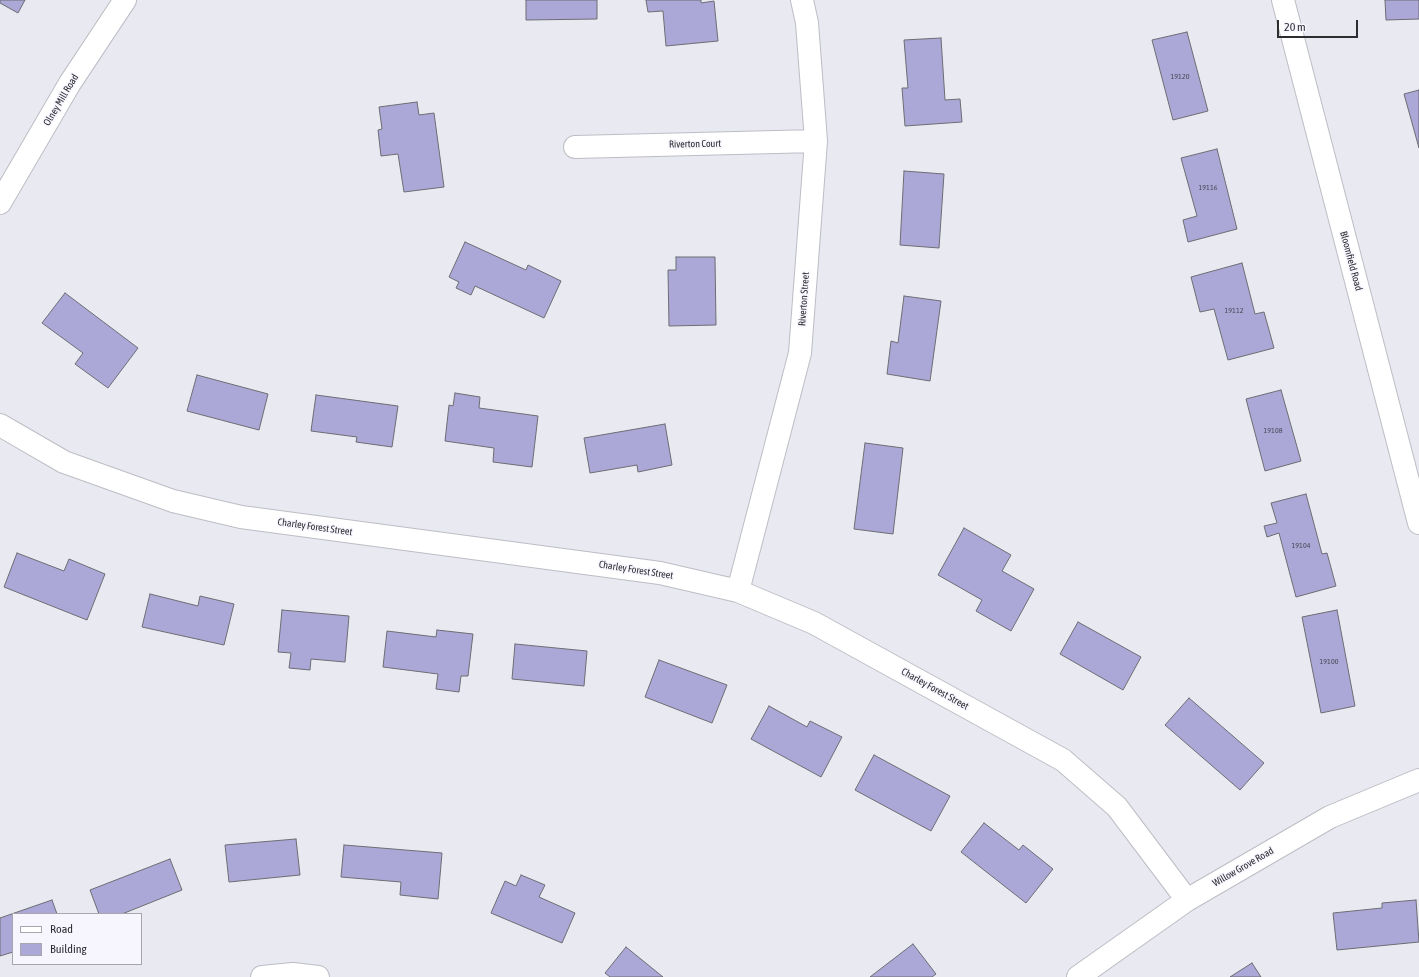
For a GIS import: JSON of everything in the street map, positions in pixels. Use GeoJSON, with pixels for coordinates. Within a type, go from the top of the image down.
{"type":"FeatureCollection","features":[{"type":"Feature","properties":{"kind":"street","name":"Olney Mill Road"},"geometry":{"type":"LineString","coordinates":[[0,203],[70,83],[125,0]]}},
{"type":"Feature","properties":{"kind":"street","name":"Riverton Street"},"geometry":{"type":"LineString","coordinates":[[738,591],[800,354],[816,141],[807,23],[802,0]]}},
{"type":"Feature","properties":{"kind":"street","name":"Bloomfield Road"},"geometry":{"type":"LineString","coordinates":[[1282,0],[1419,523]]}},
{"type":"Feature","properties":{"kind":"street","name":"Riverton Court"},"geometry":{"type":"LineString","coordinates":[[575,146],[816,141]]}},
{"type":"Feature","properties":{"kind":"street","name":"Charley Forest Street"},"geometry":{"type":"LineString","coordinates":[[0,424],[64,462],[173,501],[241,517],[660,573],[738,591],[814,623],[1063,760],[1117,807],[1187,900]]}},
{"type":"Feature","properties":{"kind":"street","name":"Willow Grove Road"},"geometry":{"type":"LineString","coordinates":[[1078,977],[1187,900],[1330,816],[1419,780]]}},
{"type":"Feature","properties":{"kind":"street"},"geometry":{"type":"LineString","coordinates":[[262,977],[293,974],[318,977]]}},
{"type":"Feature","properties":{"kind":"building"},"geometry":{"type":"Polygon","coordinates":[[[0,0],[25,0],[18,13],[0,3],[0,0]]]}},
{"type":"Feature","properties":{"kind":"building"},"geometry":{"type":"Polygon","coordinates":[[[526,0],[597,0],[597,19],[526,20],[526,0]]]}},
{"type":"Feature","properties":{"kind":"building"},"geometry":{"type":"Polygon","coordinates":[[[646,0],[701,0],[701,3],[714,1],[718,41],[666,46],[663,11],[648,12],[646,0]]]}},
{"type":"Feature","properties":{"kind":"building"},"geometry":{"type":"Polygon","coordinates":[[[1385,0],[1419,0],[1419,19],[1386,20],[1385,0]]]}},
{"type":"Feature","properties":{"kind":"building"},"geometry":{"type":"Polygon","coordinates":[[[1187,32],[1208,111],[1173,120],[1152,40],[1187,32]]]}},
{"type":"Feature","properties":{"kind":"building"},"geometry":{"type":"Polygon","coordinates":[[[941,38],[945,100],[960,99],[962,122],[905,126],[902,88],[908,88],[904,40],[941,38]]]}},
{"type":"Feature","properties":{"kind":"building"},"geometry":{"type":"Polygon","coordinates":[[[1419,90],[1419,148],[1404,94],[1419,90]]]}},
{"type":"Feature","properties":{"kind":"building"},"geometry":{"type":"Polygon","coordinates":[[[417,102],[419,115],[434,113],[444,187],[404,192],[398,154],[381,156],[378,130],[382,129],[379,107],[417,102]]]}},
{"type":"Feature","properties":{"kind":"building"},"geometry":{"type":"Polygon","coordinates":[[[1217,149],[1237,229],[1188,242],[1183,220],[1197,216],[1181,158],[1217,149]]]}},
{"type":"Feature","properties":{"kind":"building"},"geometry":{"type":"Polygon","coordinates":[[[904,171],[944,174],[939,248],[900,245],[904,171]]]}},
{"type":"Feature","properties":{"kind":"building"},"geometry":{"type":"Polygon","coordinates":[[[465,242],[526,270],[528,265],[561,281],[544,318],[475,286],[471,295],[456,288],[459,282],[449,277],[465,242]]]}},
{"type":"Feature","properties":{"kind":"building"},"geometry":{"type":"Polygon","coordinates":[[[676,257],[715,257],[716,325],[669,326],[668,270],[676,270],[676,257]]]}},
{"type":"Feature","properties":{"kind":"building"},"geometry":{"type":"Polygon","coordinates":[[[1242,263],[1255,314],[1264,312],[1274,348],[1228,360],[1214,309],[1200,312],[1191,277],[1242,263]]]}},
{"type":"Feature","properties":{"kind":"building"},"geometry":{"type":"Polygon","coordinates":[[[65,293],[138,348],[108,388],[75,364],[83,353],[42,323],[65,293]]]}},
{"type":"Feature","properties":{"kind":"building"},"geometry":{"type":"Polygon","coordinates":[[[904,296],[941,301],[930,381],[887,374],[891,341],[898,343],[904,296]]]}},
{"type":"Feature","properties":{"kind":"building"},"geometry":{"type":"Polygon","coordinates":[[[197,375],[268,394],[259,430],[187,411],[197,375]]]}},
{"type":"Feature","properties":{"kind":"building"},"geometry":{"type":"Polygon","coordinates":[[[1281,390],[1301,461],[1265,471],[1246,399],[1281,390]]]}},
{"type":"Feature","properties":{"kind":"building"},"geometry":{"type":"Polygon","coordinates":[[[455,393],[480,397],[479,408],[538,416],[532,467],[493,462],[494,448],[445,441],[449,405],[453,406],[455,393]]]}},
{"type":"Feature","properties":{"kind":"building"},"geometry":{"type":"Polygon","coordinates":[[[316,395],[398,406],[392,447],[356,442],[357,437],[311,431],[316,395]]]}},
{"type":"Feature","properties":{"kind":"building"},"geometry":{"type":"Polygon","coordinates":[[[665,424],[672,465],[638,472],[637,465],[590,473],[584,438],[665,424]]]}},
{"type":"Feature","properties":{"kind":"building"},"geometry":{"type":"Polygon","coordinates":[[[865,443],[903,448],[893,534],[854,529],[865,443]]]}},
{"type":"Feature","properties":{"kind":"building"},"geometry":{"type":"Polygon","coordinates":[[[1306,494],[1322,554],[1327,553],[1336,586],[1296,597],[1279,533],[1267,537],[1264,526],[1277,523],[1271,503],[1306,494]]]}},
{"type":"Feature","properties":{"kind":"building"},"geometry":{"type":"Polygon","coordinates":[[[964,528],[1011,555],[1002,571],[1034,589],[1011,631],[976,611],[982,600],[938,575],[964,528]]]}},
{"type":"Feature","properties":{"kind":"building"},"geometry":{"type":"Polygon","coordinates":[[[17,553],[64,571],[69,559],[105,574],[87,620],[4,587],[17,553]]]}},
{"type":"Feature","properties":{"kind":"building"},"geometry":{"type":"Polygon","coordinates":[[[150,594],[198,606],[200,596],[234,604],[224,645],[142,627],[150,594]]]}},
{"type":"Feature","properties":{"kind":"building"},"geometry":{"type":"Polygon","coordinates":[[[282,610],[349,616],[345,662],[311,659],[310,670],[289,668],[291,653],[278,652],[282,610]]]}},
{"type":"Feature","properties":{"kind":"building"},"geometry":{"type":"Polygon","coordinates":[[[1337,610],[1355,706],[1321,713],[1302,617],[1337,610]]]}},
{"type":"Feature","properties":{"kind":"building"},"geometry":{"type":"Polygon","coordinates":[[[1078,622],[1141,657],[1123,690],[1060,654],[1078,622]]]}},
{"type":"Feature","properties":{"kind":"building"},"geometry":{"type":"Polygon","coordinates":[[[437,630],[473,634],[468,676],[461,676],[459,692],[436,689],[438,674],[383,667],[387,631],[436,637],[437,630]]]}},
{"type":"Feature","properties":{"kind":"building"},"geometry":{"type":"Polygon","coordinates":[[[515,644],[587,651],[584,686],[512,679],[515,644]]]}},
{"type":"Feature","properties":{"kind":"building"},"geometry":{"type":"Polygon","coordinates":[[[659,660],[727,685],[712,723],[645,697],[659,660]]]}},
{"type":"Feature","properties":{"kind":"building"},"geometry":{"type":"Polygon","coordinates":[[[1189,698],[1264,763],[1240,790],[1165,725],[1189,698]]]}},
{"type":"Feature","properties":{"kind":"building"},"geometry":{"type":"Polygon","coordinates":[[[769,706],[807,727],[810,721],[842,737],[821,777],[751,739],[769,706]]]}},
{"type":"Feature","properties":{"kind":"building"},"geometry":{"type":"Polygon","coordinates":[[[874,755],[950,796],[931,831],[855,790],[874,755]]]}},
{"type":"Feature","properties":{"kind":"building"},"geometry":{"type":"Polygon","coordinates":[[[984,823],[1019,850],[1023,845],[1053,869],[1026,903],[961,852],[984,823]]]}},
{"type":"Feature","properties":{"kind":"building"},"geometry":{"type":"Polygon","coordinates":[[[296,839],[300,875],[229,882],[225,845],[296,839]]]}},
{"type":"Feature","properties":{"kind":"building"},"geometry":{"type":"Polygon","coordinates":[[[344,845],[442,853],[438,899],[400,895],[401,882],[341,877],[344,845]]]}},
{"type":"Feature","properties":{"kind":"building"},"geometry":{"type":"Polygon","coordinates":[[[170,859],[182,890],[124,913],[99,913],[90,890],[170,859]]]}},
{"type":"Feature","properties":{"kind":"building"},"geometry":{"type":"Polygon","coordinates":[[[521,875],[545,885],[539,897],[575,913],[562,943],[491,913],[505,881],[516,886],[521,875]]]}},
{"type":"Feature","properties":{"kind":"building"},"geometry":{"type":"Polygon","coordinates":[[[52,900],[57,913],[14,913],[52,900]]]}},
{"type":"Feature","properties":{"kind":"building"},"geometry":{"type":"Polygon","coordinates":[[[1416,900],[1419,942],[1337,950],[1333,913],[1382,908],[1382,903],[1416,900]]]}},
{"type":"Feature","properties":{"kind":"building"},"geometry":{"type":"Polygon","coordinates":[[[12,914],[12,952],[0,956],[0,918],[12,914]]]}},
{"type":"Feature","properties":{"kind":"building"},"geometry":{"type":"Polygon","coordinates":[[[913,944],[936,974],[932,977],[870,977],[913,944]]]}},
{"type":"Feature","properties":{"kind":"building"},"geometry":{"type":"Polygon","coordinates":[[[626,947],[663,977],[610,977],[605,973],[626,947]]]}},
{"type":"Feature","properties":{"kind":"building"},"geometry":{"type":"Polygon","coordinates":[[[1252,963],[1261,977],[1230,977],[1252,963]]]}}]}
